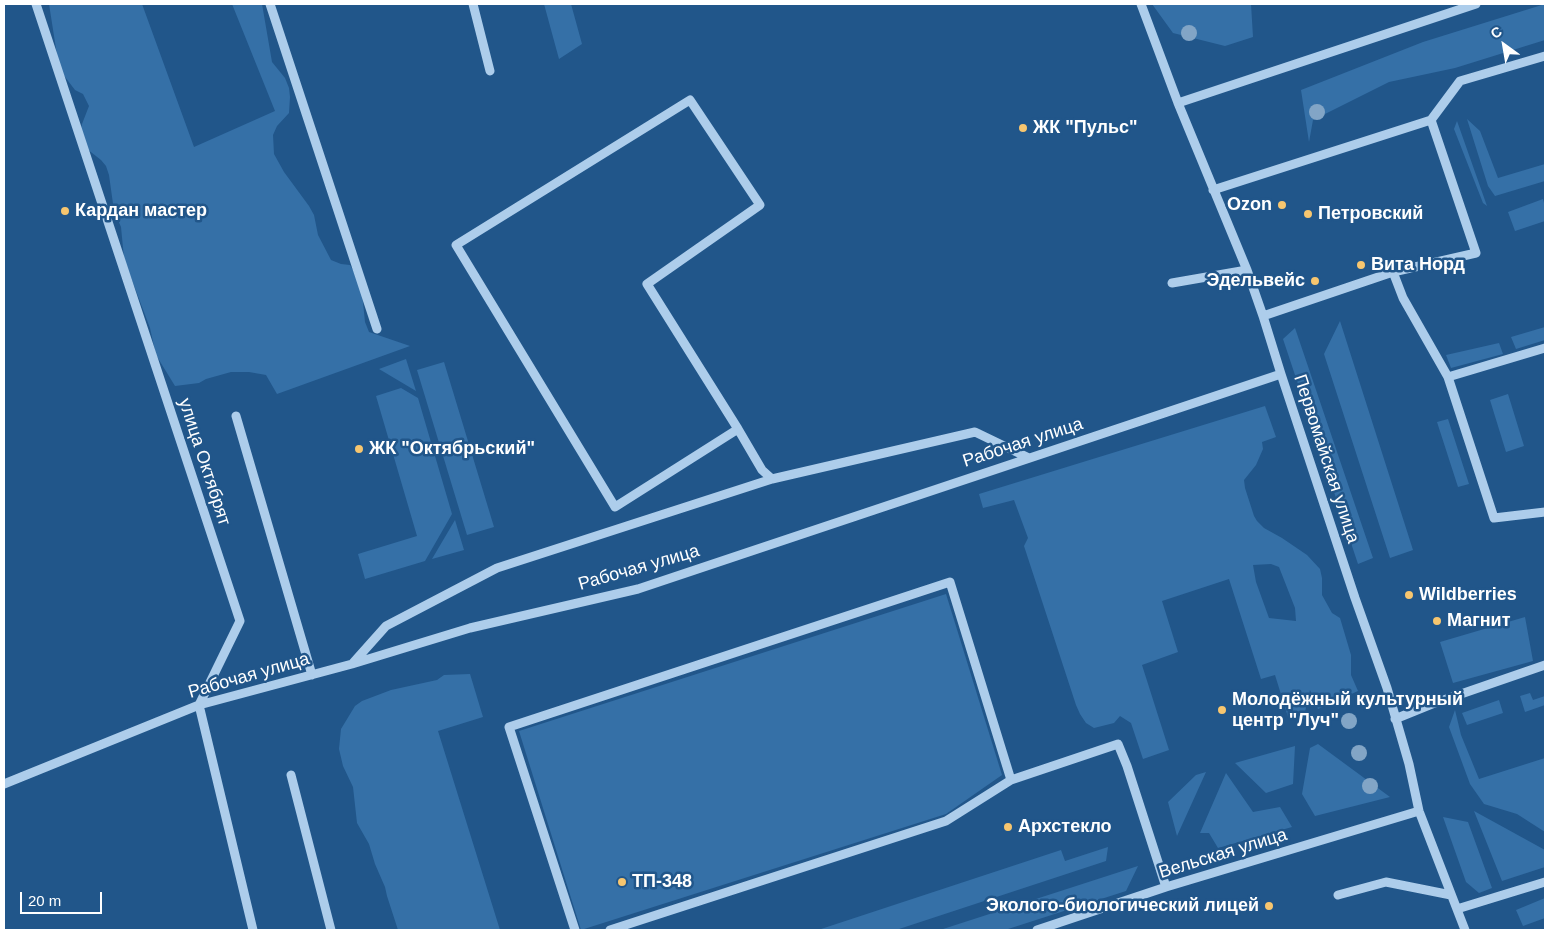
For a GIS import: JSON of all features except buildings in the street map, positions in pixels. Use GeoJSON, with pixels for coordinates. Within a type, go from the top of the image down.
{"type":"FeatureCollection","features":[{"type":"Feature","properties":{"kind":"street","name":"улица Октябрят"},"geometry":{"type":"LineString","coordinates":[[36,4],[240,621],[199,705]]}},
{"type":"Feature","properties":{"kind":"street"},"geometry":{"type":"LineString","coordinates":[[270,4],[377,329]]}},
{"type":"Feature","properties":{"kind":"street"},"geometry":{"type":"LineString","coordinates":[[473,4],[490,71]]}},
{"type":"Feature","properties":{"kind":"street","name":"Первомайская улица"},"geometry":{"type":"LineString","coordinates":[[1141,4],[1178,103],[1263,316],[1354,598],[1387,688],[1409,764],[1419,811],[1465,930]]}},
{"type":"Feature","properties":{"kind":"street"},"geometry":{"type":"LineString","coordinates":[[1178,103],[1447,8],[1476,4]]}},
{"type":"Feature","properties":{"kind":"street"},"geometry":{"type":"LineString","coordinates":[[1213,190],[1430,120],[1460,81],[1545,56]]}},
{"type":"Feature","properties":{"kind":"street"},"geometry":{"type":"LineString","coordinates":[[738,430],[615,507],[456,245],[690,100],[760,205],[647,284],[738,430],[762,470],[772,479]]}},
{"type":"Feature","properties":{"kind":"street"},"geometry":{"type":"LineString","coordinates":[[1263,316],[1393,272],[1476,252],[1430,120]]}},
{"type":"Feature","properties":{"kind":"street"},"geometry":{"type":"LineString","coordinates":[[1172,283],[1246,270]]}},
{"type":"Feature","properties":{"kind":"street"},"geometry":{"type":"LineString","coordinates":[[1393,272],[1403,298],[1448,377],[1494,518],[1545,512]]}},
{"type":"Feature","properties":{"kind":"street"},"geometry":{"type":"LineString","coordinates":[[1448,377],[1545,348]]}},
{"type":"Feature","properties":{"kind":"street","name":"Рабочая улица"},"geometry":{"type":"LineString","coordinates":[[4,784],[199,705],[352,664],[470,628],[638,588],[1281,374]]}},
{"type":"Feature","properties":{"kind":"street"},"geometry":{"type":"LineString","coordinates":[[236,416],[312,675]]}},
{"type":"Feature","properties":{"kind":"street"},"geometry":{"type":"LineString","coordinates":[[352,664],[386,626],[497,568],[772,479],[975,432],[1029,458]]}},
{"type":"Feature","properties":{"kind":"street"},"geometry":{"type":"LineString","coordinates":[[576,930],[509,727],[950,582],[1011,780]]}},
{"type":"Feature","properties":{"kind":"street"},"geometry":{"type":"LineString","coordinates":[[1395,719],[1432,704],[1545,665]]}},
{"type":"Feature","properties":{"kind":"street"},"geometry":{"type":"LineString","coordinates":[[199,705],[253,930]]}},
{"type":"Feature","properties":{"kind":"street"},"geometry":{"type":"LineString","coordinates":[[610,930],[946,821],[1011,780],[1118,744],[1127,766],[1166,888]]}},
{"type":"Feature","properties":{"kind":"street"},"geometry":{"type":"LineString","coordinates":[[291,775],[332,930]]}},
{"type":"Feature","properties":{"kind":"street","name":"Вельская улица"},"geometry":{"type":"LineString","coordinates":[[1037,930],[1166,888],[1419,811]]}},
{"type":"Feature","properties":{"kind":"street"},"geometry":{"type":"LineString","coordinates":[[1338,894],[1386,882],[1451,895]]}},
{"type":"Feature","properties":{"kind":"street"},"geometry":{"type":"LineString","coordinates":[[1457,909],[1545,882]]}},
{"type":"Feature","properties":{"kind":"shaded area"},"geometry":{"type":"Polygon","coordinates":[[[49,4],[142,4],[194,147],[275,111],[232,4],[262,4],[272,62],[285,78],[290,97],[289,113],[277,126],[273,135],[274,154],[284,172],[314,215],[318,235],[331,260],[350,265],[361,283],[365,322],[369,332],[410,346],[277,394],[266,375],[249,372],[231,372],[206,379],[199,383],[175,386],[156,355],[150,328],[124,258],[121,227],[114,211],[106,166],[87,149],[80,134],[89,106],[83,94],[75,90],[62,73],[57,55],[49,4]]]}},
{"type":"Feature","properties":{"kind":"shaded area"},"geometry":{"type":"Polygon","coordinates":[[[544,4],[571,4],[582,44],[559,59],[544,4]]]}},
{"type":"Feature","properties":{"kind":"shaded area"},"geometry":{"type":"Polygon","coordinates":[[[1152,4],[1251,4],[1253,37],[1225,46],[1173,33],[1152,4]]]}},
{"type":"Feature","properties":{"kind":"shaded area"},"geometry":{"type":"Polygon","coordinates":[[[1545,4],[1545,40],[1455,68],[1389,82],[1313,120],[1309,142],[1301,90],[1423,42],[1545,4]]]}},
{"type":"Feature","properties":{"kind":"shaded area"},"geometry":{"type":"Polygon","coordinates":[[[1467,119],[1480,131],[1498,178],[1545,164],[1545,181],[1495,196],[1488,186],[1467,119]]]}},
{"type":"Feature","properties":{"kind":"shaded area"},"geometry":{"type":"Polygon","coordinates":[[[1457,121],[1487,206],[1483,203],[1454,129],[1457,121]]]}},
{"type":"Feature","properties":{"kind":"shaded area"},"geometry":{"type":"Polygon","coordinates":[[[1543,199],[1545,221],[1515,231],[1508,212],[1543,199]]]}},
{"type":"Feature","properties":{"kind":"shaded area"},"geometry":{"type":"Polygon","coordinates":[[[1340,321],[1413,550],[1390,558],[1324,354],[1340,321]]]}},
{"type":"Feature","properties":{"kind":"shaded area"},"geometry":{"type":"Polygon","coordinates":[[[1545,327],[1545,340],[1516,349],[1511,337],[1545,327]]]}},
{"type":"Feature","properties":{"kind":"shaded area"},"geometry":{"type":"Polygon","coordinates":[[[1295,328],[1373,558],[1358,564],[1283,339],[1295,328]]]}},
{"type":"Feature","properties":{"kind":"shaded area"},"geometry":{"type":"Polygon","coordinates":[[[1499,343],[1503,354],[1451,368],[1446,355],[1499,343]]]}},
{"type":"Feature","properties":{"kind":"shaded area"},"geometry":{"type":"Polygon","coordinates":[[[406,359],[416,391],[379,369],[406,359]]]}},
{"type":"Feature","properties":{"kind":"shaded area"},"geometry":{"type":"Polygon","coordinates":[[[444,362],[494,527],[467,535],[417,370],[444,362]]]}},
{"type":"Feature","properties":{"kind":"shaded area"},"geometry":{"type":"Polygon","coordinates":[[[401,388],[418,398],[452,514],[425,561],[365,579],[358,554],[417,536],[376,396],[401,388]]]}},
{"type":"Feature","properties":{"kind":"shaded area"},"geometry":{"type":"Polygon","coordinates":[[[1508,394],[1524,446],[1506,452],[1490,400],[1508,394]]]}},
{"type":"Feature","properties":{"kind":"shaded area"},"geometry":{"type":"Polygon","coordinates":[[[1265,406],[1276,437],[1262,442],[1263,449],[1256,465],[1244,480],[1254,516],[1264,528],[1307,555],[1320,569],[1322,595],[1332,613],[1340,618],[1351,655],[1351,675],[1358,691],[1318,709],[1310,690],[1305,712],[1288,717],[1275,675],[1261,679],[1229,579],[1162,601],[1178,652],[1142,665],[1169,750],[1143,759],[1131,723],[1120,716],[1114,723],[1094,728],[1086,723],[1080,714],[1024,546],[1028,538],[1014,500],[983,508],[979,494],[1265,406]],[[1271,564],[1253,565],[1256,582],[1269,618],[1296,621],[1295,608],[1279,567],[1271,564]]]}},
{"type":"Feature","properties":{"kind":"shaded area"},"geometry":{"type":"Polygon","coordinates":[[[1448,419],[1469,484],[1458,487],[1437,422],[1448,419]]]}},
{"type":"Feature","properties":{"kind":"shaded area"},"geometry":{"type":"Polygon","coordinates":[[[455,520],[464,550],[432,559],[455,520]]]}},
{"type":"Feature","properties":{"kind":"shaded area"},"geometry":{"type":"Polygon","coordinates":[[[946,594],[1002,775],[946,814],[581,930],[519,731],[946,594]]]}},
{"type":"Feature","properties":{"kind":"shaded area"},"geometry":{"type":"Polygon","coordinates":[[[1525,617],[1533,661],[1453,683],[1440,642],[1525,617]]]}},
{"type":"Feature","properties":{"kind":"shaded area"},"geometry":{"type":"Polygon","coordinates":[[[470,674],[483,717],[438,731],[500,930],[398,930],[369,844],[357,823],[353,787],[343,766],[339,749],[341,729],[355,706],[362,701],[391,690],[437,680],[444,675],[470,674]]]}},
{"type":"Feature","properties":{"kind":"shaded area"},"geometry":{"type":"Polygon","coordinates":[[[1530,693],[1533,700],[1545,696],[1545,705],[1525,712],[1520,696],[1530,693]]]}},
{"type":"Feature","properties":{"kind":"shaded area"},"geometry":{"type":"Polygon","coordinates":[[[1499,700],[1503,713],[1467,725],[1462,713],[1499,700]]]}},
{"type":"Feature","properties":{"kind":"shaded area"},"geometry":{"type":"Polygon","coordinates":[[[1455,710],[1461,735],[1479,779],[1545,758],[1545,832],[1517,814],[1484,804],[1470,784],[1449,727],[1455,710]]]}},
{"type":"Feature","properties":{"kind":"shaded area"},"geometry":{"type":"Polygon","coordinates":[[[1318,744],[1390,797],[1315,816],[1302,794],[1310,748],[1318,744]]]}},
{"type":"Feature","properties":{"kind":"shaded area"},"geometry":{"type":"Polygon","coordinates":[[[1295,746],[1293,784],[1266,793],[1235,763],[1295,746]]]}},
{"type":"Feature","properties":{"kind":"shaded area"},"geometry":{"type":"Polygon","coordinates":[[[1206,772],[1177,836],[1168,802],[1196,775],[1206,772]]]}},
{"type":"Feature","properties":{"kind":"shaded area"},"geometry":{"type":"Polygon","coordinates":[[[1226,773],[1253,812],[1280,807],[1292,827],[1218,848],[1209,833],[1200,833],[1226,773]]]}},
{"type":"Feature","properties":{"kind":"shaded area"},"geometry":{"type":"Polygon","coordinates":[[[1474,811],[1545,850],[1545,867],[1502,881],[1474,811]]]}},
{"type":"Feature","properties":{"kind":"shaded area"},"geometry":{"type":"Polygon","coordinates":[[[1443,817],[1468,822],[1492,888],[1479,893],[1466,882],[1443,817]]]}},
{"type":"Feature","properties":{"kind":"shaded area"},"geometry":{"type":"Polygon","coordinates":[[[1108,847],[1106,861],[896,930],[818,930],[1061,850],[1065,861],[1108,847]]]}},
{"type":"Feature","properties":{"kind":"shaded area"},"geometry":{"type":"Polygon","coordinates":[[[1138,866],[1126,891],[1005,930],[940,930],[1138,866]]]}},
{"type":"Feature","properties":{"kind":"shaded area"},"geometry":{"type":"Polygon","coordinates":[[[1545,898],[1545,918],[1523,926],[1516,910],[1545,898]]]}},
{"type":"Feature","properties":{"kind":"place","name":"ЖК \"Пульс\""},"geometry":{"type":"Point","coordinates":[1023,128]}},
{"type":"Feature","properties":{"kind":"place","name":"Ozon"},"geometry":{"type":"Point","coordinates":[1282,205]}},
{"type":"Feature","properties":{"kind":"place","name":"Кардан мастер"},"geometry":{"type":"Point","coordinates":[65,211]}},
{"type":"Feature","properties":{"kind":"place","name":"Петровский"},"geometry":{"type":"Point","coordinates":[1308,214]}},
{"type":"Feature","properties":{"kind":"place","name":"Вита Норд"},"geometry":{"type":"Point","coordinates":[1361,265]}},
{"type":"Feature","properties":{"kind":"place","name":"Эдельвейс"},"geometry":{"type":"Point","coordinates":[1315,281]}},
{"type":"Feature","properties":{"kind":"place","name":"ЖК \"Октябрьский\""},"geometry":{"type":"Point","coordinates":[359,449]}},
{"type":"Feature","properties":{"kind":"place","name":"Wildberries"},"geometry":{"type":"Point","coordinates":[1409,595]}},
{"type":"Feature","properties":{"kind":"place","name":"Магнит"},"geometry":{"type":"Point","coordinates":[1437,621]}},
{"type":"Feature","properties":{"kind":"place","name":"Молодёжный культурный центр \"Луч\""},"geometry":{"type":"Point","coordinates":[1222,710]}},
{"type":"Feature","properties":{"kind":"place","name":"Архстекло"},"geometry":{"type":"Point","coordinates":[1008,827]}},
{"type":"Feature","properties":{"kind":"place","name":"ТП-348"},"geometry":{"type":"Point","coordinates":[622,882]}},
{"type":"Feature","properties":{"kind":"place","name":"Эколого-биологический лицей"},"geometry":{"type":"Point","coordinates":[1269,906]}}]}
